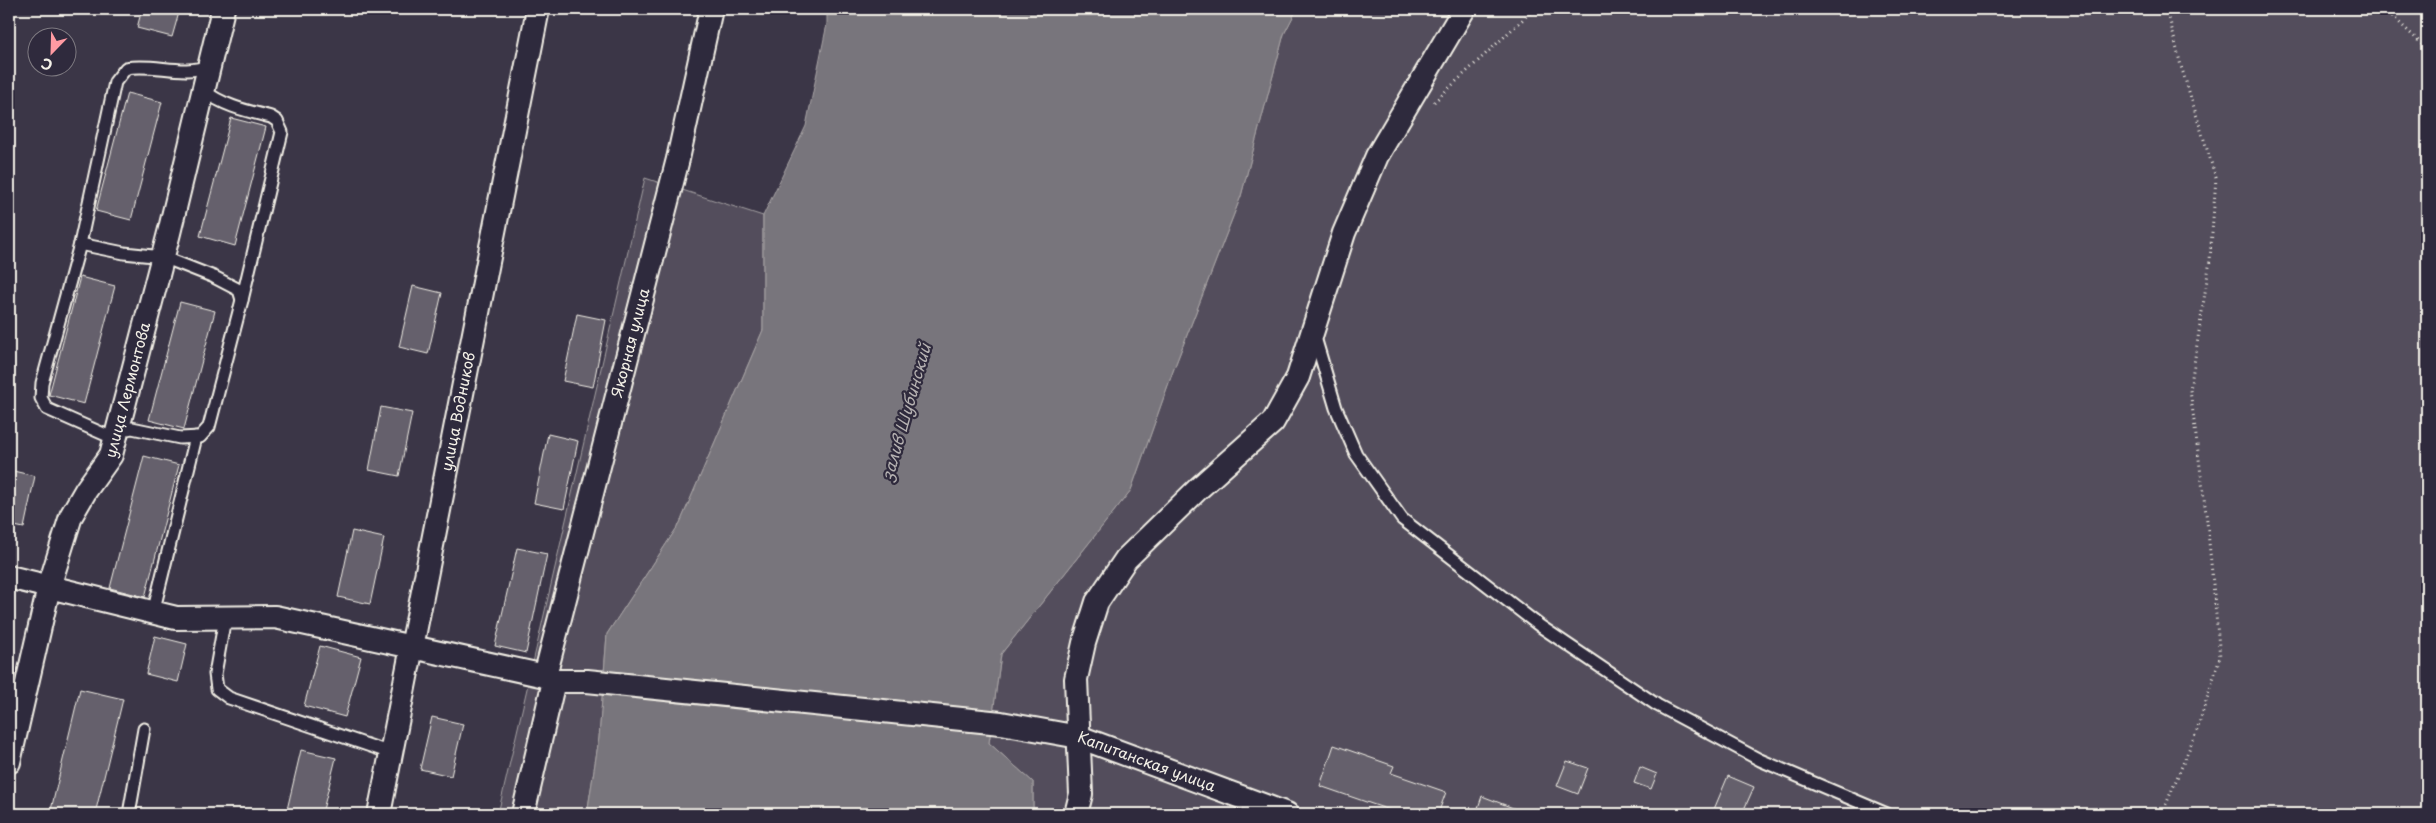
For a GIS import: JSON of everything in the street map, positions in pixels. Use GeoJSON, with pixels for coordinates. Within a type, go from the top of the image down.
{"type":"FeatureCollection","features":[{"type":"Feature","properties":{"kind":"street","name":"улица Лермонтова"},"geometry":{"type":"LineString","coordinates":[[9,762],[49,587],[71,516],[86,490],[111,455],[163,257],[223,9]]}},
{"type":"Feature","properties":{"kind":"street","name":"улица Водников"},"geometry":{"type":"LineString","coordinates":[[379,814],[538,9]]}},
{"type":"Feature","properties":{"kind":"street","name":"Якорная улица"},"geometry":{"type":"LineString","coordinates":[[523,814],[550,678],[678,159],[711,9]]}},
{"type":"Feature","properties":{"kind":"street"},"geometry":{"type":"LineString","coordinates":[[1076,814],[1081,794],[1076,679],[1084,643],[1097,602],[1126,559],[1199,488],[1273,422],[1298,377],[1314,333],[1344,233],[1377,156],[1464,9]]}},
{"type":"Feature","properties":{"kind":"street","name":"Капитанская улица"},"geometry":{"type":"LineString","coordinates":[[9,576],[176,618],[275,617],[550,678],[1001,723],[1078,737],[1287,814]]}},
{"type":"Feature","properties":{"kind":"lane"},"geometry":{"type":"LineString","coordinates":[[203,90],[230,106],[272,117],[277,121],[282,132],[242,300],[209,428],[200,437],[180,438],[132,428],[116,435],[47,408],[41,398],[42,383],[80,244],[115,82],[126,68],[142,66],[196,71],[209,66]]}},
{"type":"Feature","properties":{"kind":"lane"},"geometry":{"type":"LineString","coordinates":[[80,244],[124,253],[163,257],[214,277],[238,290],[242,300]]}},
{"type":"Feature","properties":{"kind":"lane"},"geometry":{"type":"LineString","coordinates":[[1314,333],[1336,408],[1356,454],[1402,519],[1540,626],[1657,705],[1760,760],[1887,814]]}},
{"type":"Feature","properties":{"kind":"lane"},"geometry":{"type":"LineString","coordinates":[[153,612],[196,437]]}},
{"type":"Feature","properties":{"kind":"lane"},"geometry":{"type":"LineString","coordinates":[[225,618],[215,674],[217,688],[229,698],[391,753]]}},
{"type":"Feature","properties":{"kind":"lane"},"geometry":{"type":"LineString","coordinates":[[129,814],[144,729]]}},
{"type":"Feature","properties":{"kind":"path"},"geometry":{"type":"LineString","coordinates":[[1427,109],[1534,9]]}},
{"type":"Feature","properties":{"kind":"path"},"geometry":{"type":"LineString","coordinates":[[2162,814],[2197,730],[2220,657],[2207,522],[2190,390],[2210,260],[2216,178],[2181,66],[2167,9]]}},
{"type":"Feature","properties":{"kind":"path"},"geometry":{"type":"LineString","coordinates":[[2385,9],[2427,49]]}},
{"type":"Feature","properties":{"kind":"shaded area"},"geometry":{"type":"Polygon","coordinates":[[[1297,9],[2427,9],[2427,814],[1033,814],[1033,782],[989,743],[1001,654],[1131,490],[1173,371],[1241,196],[1284,34],[1297,9]]]}},
{"type":"Feature","properties":{"kind":"shaded area"},"geometry":{"type":"Polygon","coordinates":[[[645,178],[763,216],[763,330],[680,523],[607,634],[599,738],[587,814],[498,814],[645,178]]]}},
{"type":"Feature","properties":{"kind":"water","name":"залив Шубинский"},"geometry":{"type":"Polygon","coordinates":[[[827,9],[1297,9],[1284,34],[1241,196],[1173,371],[1131,490],[1001,654],[989,743],[1033,782],[1033,814],[587,814],[599,738],[607,634],[680,523],[763,330],[763,216],[806,126],[827,24],[827,9]]]}},
{"type":"Feature","properties":{"kind":"building"},"geometry":{"type":"Polygon","coordinates":[[[142,9],[180,9],[172,37],[137,28],[142,9]]]}},
{"type":"Feature","properties":{"kind":"building"},"geometry":{"type":"Polygon","coordinates":[[[127,93],[162,102],[131,220],[96,211],[127,93]]]}},
{"type":"Feature","properties":{"kind":"building"},"geometry":{"type":"Polygon","coordinates":[[[231,118],[266,127],[235,246],[200,236],[231,118]]]}},
{"type":"Feature","properties":{"kind":"building"},"geometry":{"type":"Polygon","coordinates":[[[80,277],[115,286],[84,404],[49,395],[80,277]]]}},
{"type":"Feature","properties":{"kind":"building"},"geometry":{"type":"Polygon","coordinates":[[[413,286],[442,293],[428,354],[399,347],[413,286]]]}},
{"type":"Feature","properties":{"kind":"building"},"geometry":{"type":"Polygon","coordinates":[[[180,302],[215,311],[184,429],[149,420],[180,302]]]}},
{"type":"Feature","properties":{"kind":"building"},"geometry":{"type":"Polygon","coordinates":[[[577,314],[606,320],[593,387],[563,381],[577,314]]]}},
{"type":"Feature","properties":{"kind":"building"},"geometry":{"type":"Polygon","coordinates":[[[381,407],[412,413],[399,476],[369,470],[381,407]]]}},
{"type":"Feature","properties":{"kind":"building"},"geometry":{"type":"Polygon","coordinates":[[[548,434],[578,441],[564,509],[534,503],[548,434]]]}},
{"type":"Feature","properties":{"kind":"building"},"geometry":{"type":"Polygon","coordinates":[[[144,456],[179,465],[145,597],[110,588],[144,456]]]}},
{"type":"Feature","properties":{"kind":"building"},"geometry":{"type":"Polygon","coordinates":[[[9,470],[35,476],[24,528],[9,525],[9,470]]]}},
{"type":"Feature","properties":{"kind":"building"},"geometry":{"type":"Polygon","coordinates":[[[352,531],[384,538],[370,604],[338,597],[352,531]]]}},
{"type":"Feature","properties":{"kind":"building"},"geometry":{"type":"Polygon","coordinates":[[[517,548],[547,554],[526,653],[495,646],[517,548]]]}},
{"type":"Feature","properties":{"kind":"building"},"geometry":{"type":"Polygon","coordinates":[[[155,636],[187,644],[178,682],[146,674],[155,636]]]}},
{"type":"Feature","properties":{"kind":"building"},"geometry":{"type":"Polygon","coordinates":[[[320,646],[361,657],[345,717],[304,706],[320,646]]]}},
{"type":"Feature","properties":{"kind":"building"},"geometry":{"type":"Polygon","coordinates":[[[80,689],[123,699],[95,814],[50,814],[80,689]]]}},
{"type":"Feature","properties":{"kind":"building"},"geometry":{"type":"Polygon","coordinates":[[[432,717],[463,724],[451,776],[420,769],[432,717]]]}},
{"type":"Feature","properties":{"kind":"building"},"geometry":{"type":"Polygon","coordinates":[[[1334,745],[1394,766],[1391,773],[1446,792],[1438,814],[1401,814],[1320,786],[1334,745]]]}},
{"type":"Feature","properties":{"kind":"building"},"geometry":{"type":"Polygon","coordinates":[[[301,750],[336,758],[322,814],[286,814],[301,750]]]}},
{"type":"Feature","properties":{"kind":"building"},"geometry":{"type":"Polygon","coordinates":[[[1567,761],[1588,768],[1578,794],[1557,786],[1567,761]]]}},
{"type":"Feature","properties":{"kind":"building"},"geometry":{"type":"Polygon","coordinates":[[[1640,767],[1657,774],[1651,789],[1634,783],[1640,767]]]}},
{"type":"Feature","properties":{"kind":"building"},"geometry":{"type":"Polygon","coordinates":[[[1728,776],[1754,787],[1742,814],[1712,814],[1728,776]]]}},
{"type":"Feature","properties":{"kind":"building"},"geometry":{"type":"Polygon","coordinates":[[[1482,796],[1526,813],[1476,814],[1482,796]]]}}]}
